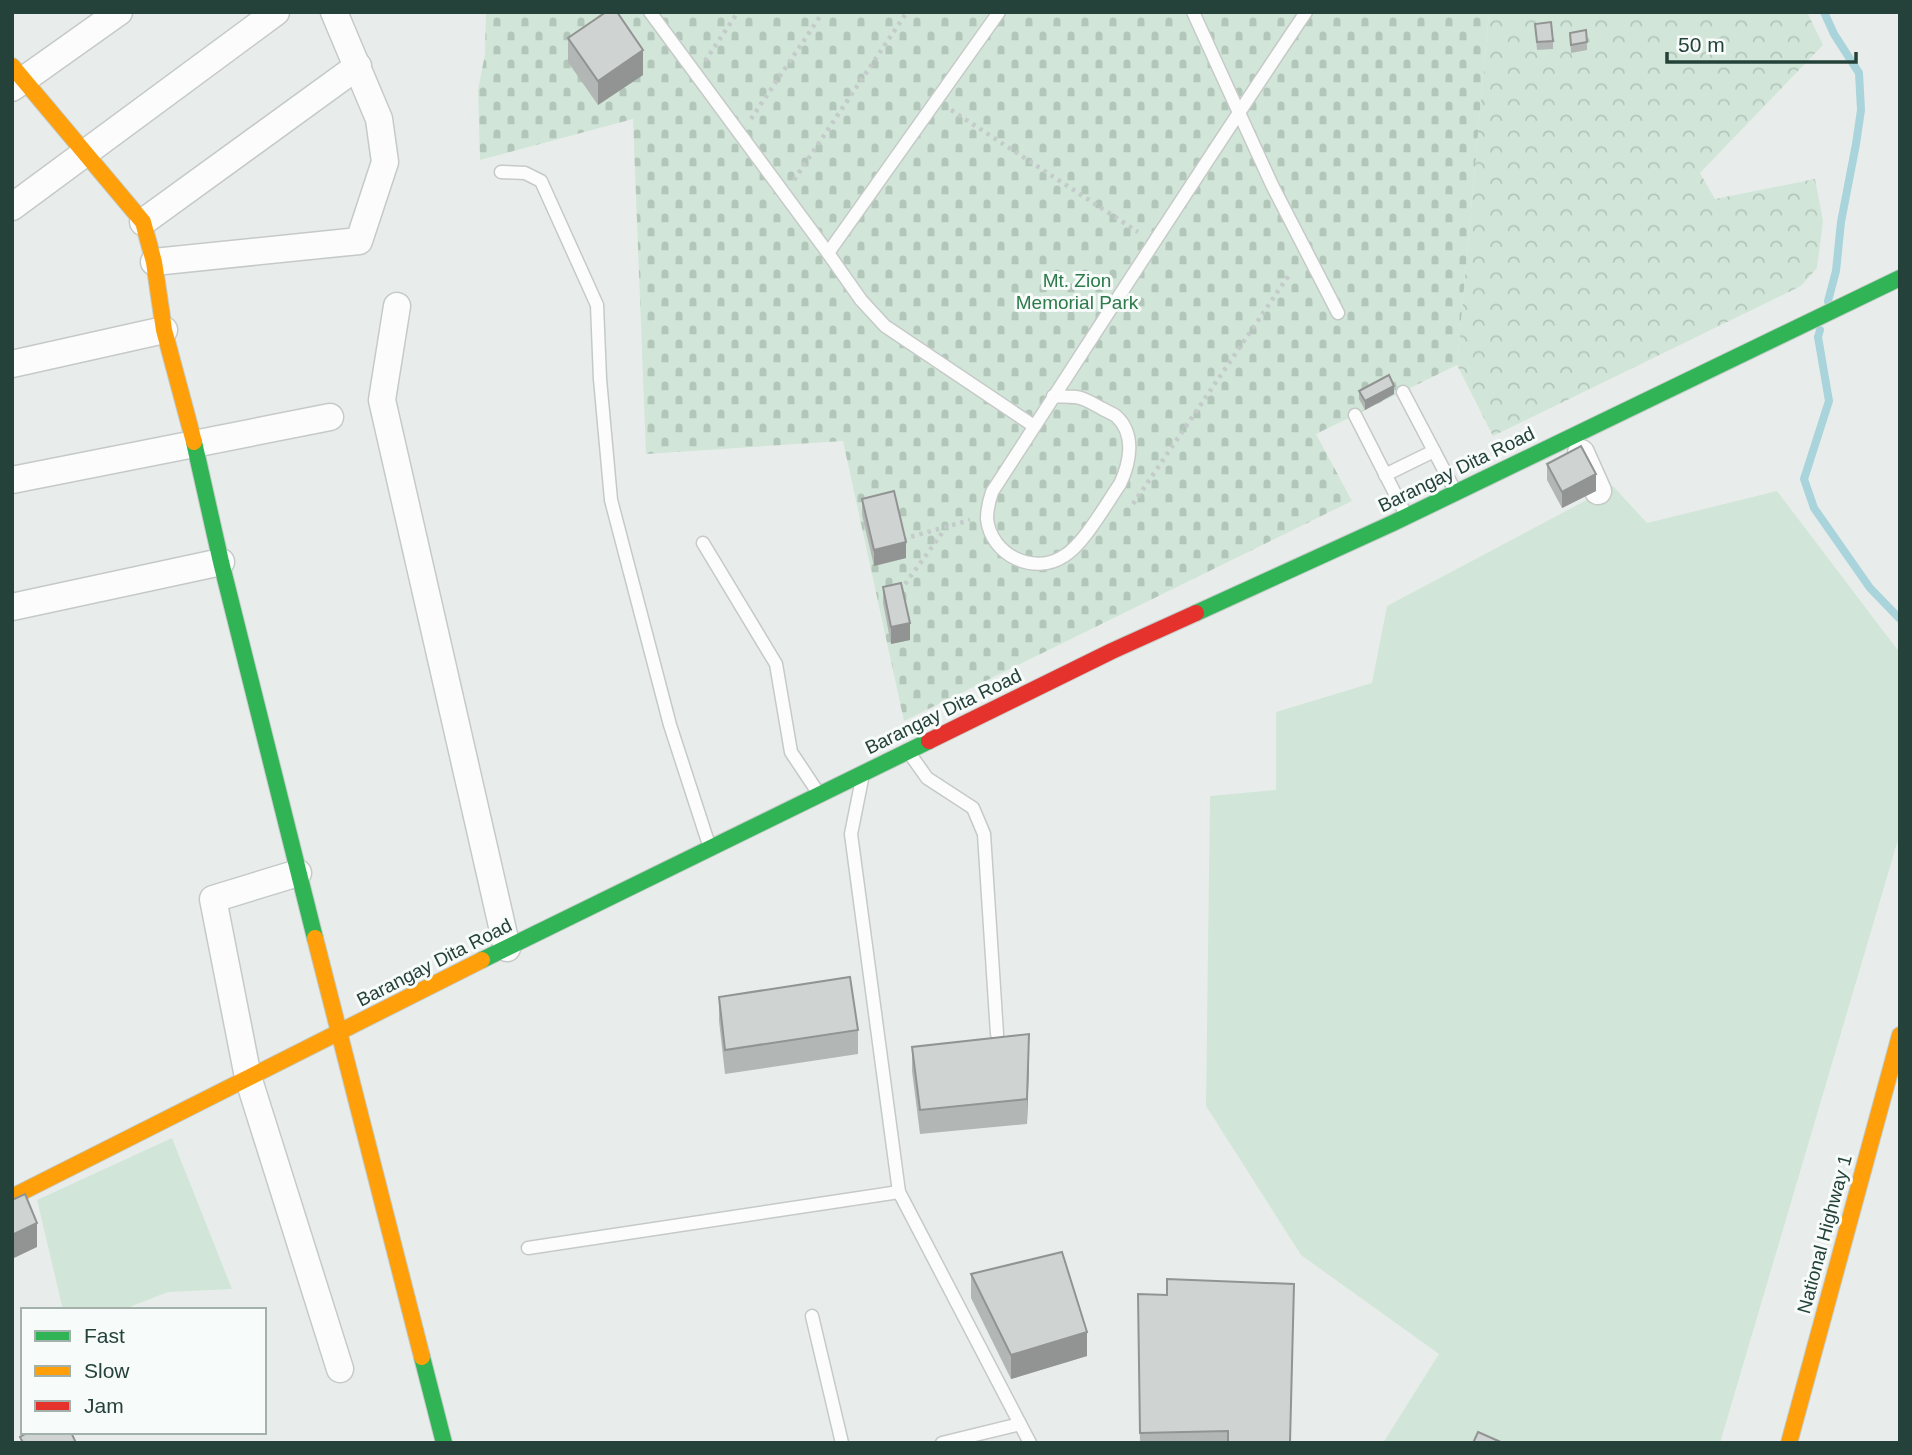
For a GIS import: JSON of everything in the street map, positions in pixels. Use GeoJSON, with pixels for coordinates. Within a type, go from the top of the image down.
{"type":"FeatureCollection","features":[{"type":"Feature","properties":{"kind":"main road"},"geometry":{"type":"LineString","coordinates":[[16,78],[85,153],[143,222],[154,262],[164,330],[194,443],[221,562],[444,1443]]}},
{"type":"Feature","properties":{"kind":"main road","name":"Barangay Dita Road"},"geometry":{"type":"LineString","coordinates":[[12,1197],[248,1077],[1112,651],[1407,517],[1900,278]]}},
{"type":"Feature","properties":{"kind":"main road","name":"National Highway 1"},"geometry":{"type":"LineString","coordinates":[[1788,1443],[1900,1035]]}},
{"type":"Feature","properties":{"kind":"street"},"geometry":{"type":"LineString","coordinates":[[16,78],[119,12]]}},
{"type":"Feature","properties":{"kind":"street"},"geometry":{"type":"LineString","coordinates":[[12,207],[276,12]]}},
{"type":"Feature","properties":{"kind":"street"},"geometry":{"type":"LineString","coordinates":[[154,262],[359,241],[385,162],[379,119],[334,12]]}},
{"type":"Feature","properties":{"kind":"street"},"geometry":{"type":"LineString","coordinates":[[143,222],[358,66]]}},
{"type":"Feature","properties":{"kind":"street"},"geometry":{"type":"LineString","coordinates":[[397,306],[382,400],[508,948]]}},
{"type":"Feature","properties":{"kind":"street"},"geometry":{"type":"LineString","coordinates":[[12,364],[164,330]]}},
{"type":"Feature","properties":{"kind":"street"},"geometry":{"type":"LineString","coordinates":[[12,480],[330,417]]}},
{"type":"Feature","properties":{"kind":"street"},"geometry":{"type":"LineString","coordinates":[[1573,436],[1598,491]]}},
{"type":"Feature","properties":{"kind":"street"},"geometry":{"type":"LineString","coordinates":[[12,607],[221,562]]}},
{"type":"Feature","properties":{"kind":"street"},"geometry":{"type":"LineString","coordinates":[[298,873],[213,900],[248,1077],[340,1369]]}},
{"type":"Feature","properties":{"kind":"lane"},"geometry":{"type":"LineString","coordinates":[[650,12],[861,300],[885,326],[1034,426]]}},
{"type":"Feature","properties":{"kind":"lane"},"geometry":{"type":"LineString","coordinates":[[828,253],[999,12]]}},
{"type":"Feature","properties":{"kind":"lane"},"geometry":{"type":"LineString","coordinates":[[1193,12],[1272,185],[1338,313]]}},
{"type":"Feature","properties":{"kind":"lane"},"geometry":{"type":"LineString","coordinates":[[1053,396],[1076,397],[1115,415],[1124,425],[1129,438],[1129,450],[1120,484],[1076,546],[1055,561],[1029,563],[1005,552],[990,531],[987,518],[992,492],[1053,396],[1306,12]]}},
{"type":"Feature","properties":{"kind":"lane"},"geometry":{"type":"LineString","coordinates":[[501,172],[525,173],[541,181],[597,305],[600,379],[611,500],[670,725],[710,848]]}},
{"type":"Feature","properties":{"kind":"lane"},"geometry":{"type":"LineString","coordinates":[[1403,392],[1456,493]]}},
{"type":"Feature","properties":{"kind":"lane"},"geometry":{"type":"LineString","coordinates":[[1355,415],[1407,517]]}},
{"type":"Feature","properties":{"kind":"lane"},"geometry":{"type":"LineString","coordinates":[[1385,475],[1434,451]]}},
{"type":"Feature","properties":{"kind":"lane"},"geometry":{"type":"LineString","coordinates":[[703,543],[776,664],[791,752],[819,795]]}},
{"type":"Feature","properties":{"kind":"lane"},"geometry":{"type":"LineString","coordinates":[[908,751],[927,778],[973,808],[984,834],[997,1034]]}},
{"type":"Feature","properties":{"kind":"lane"},"geometry":{"type":"LineString","coordinates":[[863,773],[851,834],[900,1192],[1030,1443]]}},
{"type":"Feature","properties":{"kind":"lane"},"geometry":{"type":"LineString","coordinates":[[527,1248],[900,1192]]}},
{"type":"Feature","properties":{"kind":"lane"},"geometry":{"type":"LineString","coordinates":[[812,1316],[842,1443]]}},
{"type":"Feature","properties":{"kind":"lane"},"geometry":{"type":"LineString","coordinates":[[942,1443],[1020,1424]]}},
{"type":"Feature","properties":{"kind":"path"},"geometry":{"type":"LineString","coordinates":[[696,75],[738,12]]}},
{"type":"Feature","properties":{"kind":"path"},"geometry":{"type":"LineString","coordinates":[[740,134],[822,12]]}},
{"type":"Feature","properties":{"kind":"path"},"geometry":{"type":"LineString","coordinates":[[784,194],[906,12]]}},
{"type":"Feature","properties":{"kind":"path"},"geometry":{"type":"LineString","coordinates":[[951,110],[1138,232]]}},
{"type":"Feature","properties":{"kind":"path"},"geometry":{"type":"LineString","coordinates":[[1133,504],[1289,275]]}},
{"type":"Feature","properties":{"kind":"path"},"geometry":{"type":"LineString","coordinates":[[902,540],[970,520]]}},
{"type":"Feature","properties":{"kind":"path"},"geometry":{"type":"LineString","coordinates":[[894,600],[945,529]]}},
{"type":"Feature","properties":{"kind":"green space","name":"Mt. Zion Memorial Park"},"geometry":{"type":"Polygon","coordinates":[[[486,12],[1489,12],[1457,365],[1316,434],[1352,501],[904,721],[843,441],[646,454],[633,119],[480,160],[478,90],[485,54],[486,12]]]}},
{"type":"Feature","properties":{"kind":"green space"},"geometry":{"type":"Polygon","coordinates":[[[1489,12],[1807,12],[1823,45],[1700,173],[1715,199],[1815,179],[1823,221],[1817,268],[1801,286],[1493,436],[1457,365],[1489,12]]]}},
{"type":"Feature","properties":{"kind":"green space"},"geometry":{"type":"Polygon","coordinates":[[[1613,486],[1647,523],[1777,491],[1900,653],[1900,833],[1720,1443],[1383,1443],[1439,1354],[1301,1255],[1206,1106],[1210,796],[1276,790],[1276,712],[1372,683],[1387,606],[1613,486]]]}},
{"type":"Feature","properties":{"kind":"green space"},"geometry":{"type":"Polygon","coordinates":[[[172,1138],[232,1289],[168,1292],[127,1308],[63,1308],[37,1200],[172,1138]]]}},
{"type":"Feature","properties":{"kind":"building"},"geometry":{"type":"Polygon","coordinates":[[[606,12],[617,12],[643,50],[598,81],[568,38],[606,12]]]}},
{"type":"Feature","properties":{"kind":"building"},"geometry":{"type":"Polygon","coordinates":[[[1551,22],[1553,41],[1537,42],[1535,24],[1551,22]]]}},
{"type":"Feature","properties":{"kind":"building"},"geometry":{"type":"Polygon","coordinates":[[[1586,30],[1587,42],[1571,45],[1570,33],[1586,30]]]}},
{"type":"Feature","properties":{"kind":"building"},"geometry":{"type":"Polygon","coordinates":[[[1389,375],[1394,386],[1365,401],[1359,391],[1389,375]]]}},
{"type":"Feature","properties":{"kind":"building"},"geometry":{"type":"Polygon","coordinates":[[[1581,446],[1596,474],[1562,492],[1547,464],[1581,446]]]}},
{"type":"Feature","properties":{"kind":"building"},"geometry":{"type":"Polygon","coordinates":[[[894,491],[906,542],[874,550],[862,499],[894,491]]]}},
{"type":"Feature","properties":{"kind":"building"},"geometry":{"type":"Polygon","coordinates":[[[901,583],[910,623],[891,627],[883,587],[901,583]]]}},
{"type":"Feature","properties":{"kind":"building"},"geometry":{"type":"Polygon","coordinates":[[[850,977],[858,1030],[725,1050],[719,997],[850,977]]]}},
{"type":"Feature","properties":{"kind":"building"},"geometry":{"type":"Polygon","coordinates":[[[1029,1034],[1027,1099],[920,1110],[912,1047],[1029,1034]]]}},
{"type":"Feature","properties":{"kind":"building"},"geometry":{"type":"Polygon","coordinates":[[[25,1194],[37,1223],[12,1235],[12,1200],[25,1194]]]}},
{"type":"Feature","properties":{"kind":"building"},"geometry":{"type":"Polygon","coordinates":[[[1062,1252],[1087,1332],[1011,1355],[971,1274],[1062,1252]]]}},
{"type":"Feature","properties":{"kind":"building"},"geometry":{"type":"Polygon","coordinates":[[[1167,1279],[1294,1284],[1290,1443],[1228,1443],[1228,1431],[1140,1433],[1138,1294],[1167,1295],[1167,1279]]]}},
{"type":"Feature","properties":{"kind":"building"},"geometry":{"type":"Polygon","coordinates":[[[1478,1432],[1503,1443],[1473,1443],[1478,1432]]]}},
{"type":"Feature","properties":{"kind":"building"},"geometry":{"type":"Polygon","coordinates":[[[25,1434],[72,1434],[76,1443],[23,1443],[20,1437],[25,1434]]]}},
{"type":"Feature","properties":{"kind":"waterway"},"geometry":{"type":"LineString","coordinates":[[1824,12],[1834,34],[1859,73],[1861,110],[1841,222],[1836,271],[1828,301]]}},
{"type":"Feature","properties":{"kind":"waterway"},"geometry":{"type":"LineString","coordinates":[[1820,330],[1818,337],[1829,401],[1804,479],[1814,508],[1870,588],[1900,619]]}},
{"type":"Feature","properties":{"kind":"traffic: fast"},"geometry":{"type":"LineString","coordinates":[[1196,613],[1393,523],[1900,278]]}},
{"type":"Feature","properties":{"kind":"traffic: fast"},"geometry":{"type":"LineString","coordinates":[[194,442],[221,562],[315,938]]}},
{"type":"Feature","properties":{"kind":"traffic: fast"},"geometry":{"type":"LineString","coordinates":[[482,960],[929,741]]}},
{"type":"Feature","properties":{"kind":"traffic: fast"},"geometry":{"type":"LineString","coordinates":[[422,1357],[444,1443]]}},
{"type":"Feature","properties":{"kind":"traffic: slow"},"geometry":{"type":"LineString","coordinates":[[12,66],[143,222],[154,262],[164,330],[194,442]]}},
{"type":"Feature","properties":{"kind":"traffic: slow"},"geometry":{"type":"LineString","coordinates":[[315,938],[422,1357]]}},
{"type":"Feature","properties":{"kind":"traffic: slow"},"geometry":{"type":"LineString","coordinates":[[12,1197],[482,960]]}},
{"type":"Feature","properties":{"kind":"traffic: slow"},"geometry":{"type":"LineString","coordinates":[[1789,1443],[1900,1035]]}},
{"type":"Feature","properties":{"kind":"traffic: jam"},"geometry":{"type":"LineString","coordinates":[[929,741],[1196,613]]}}]}
